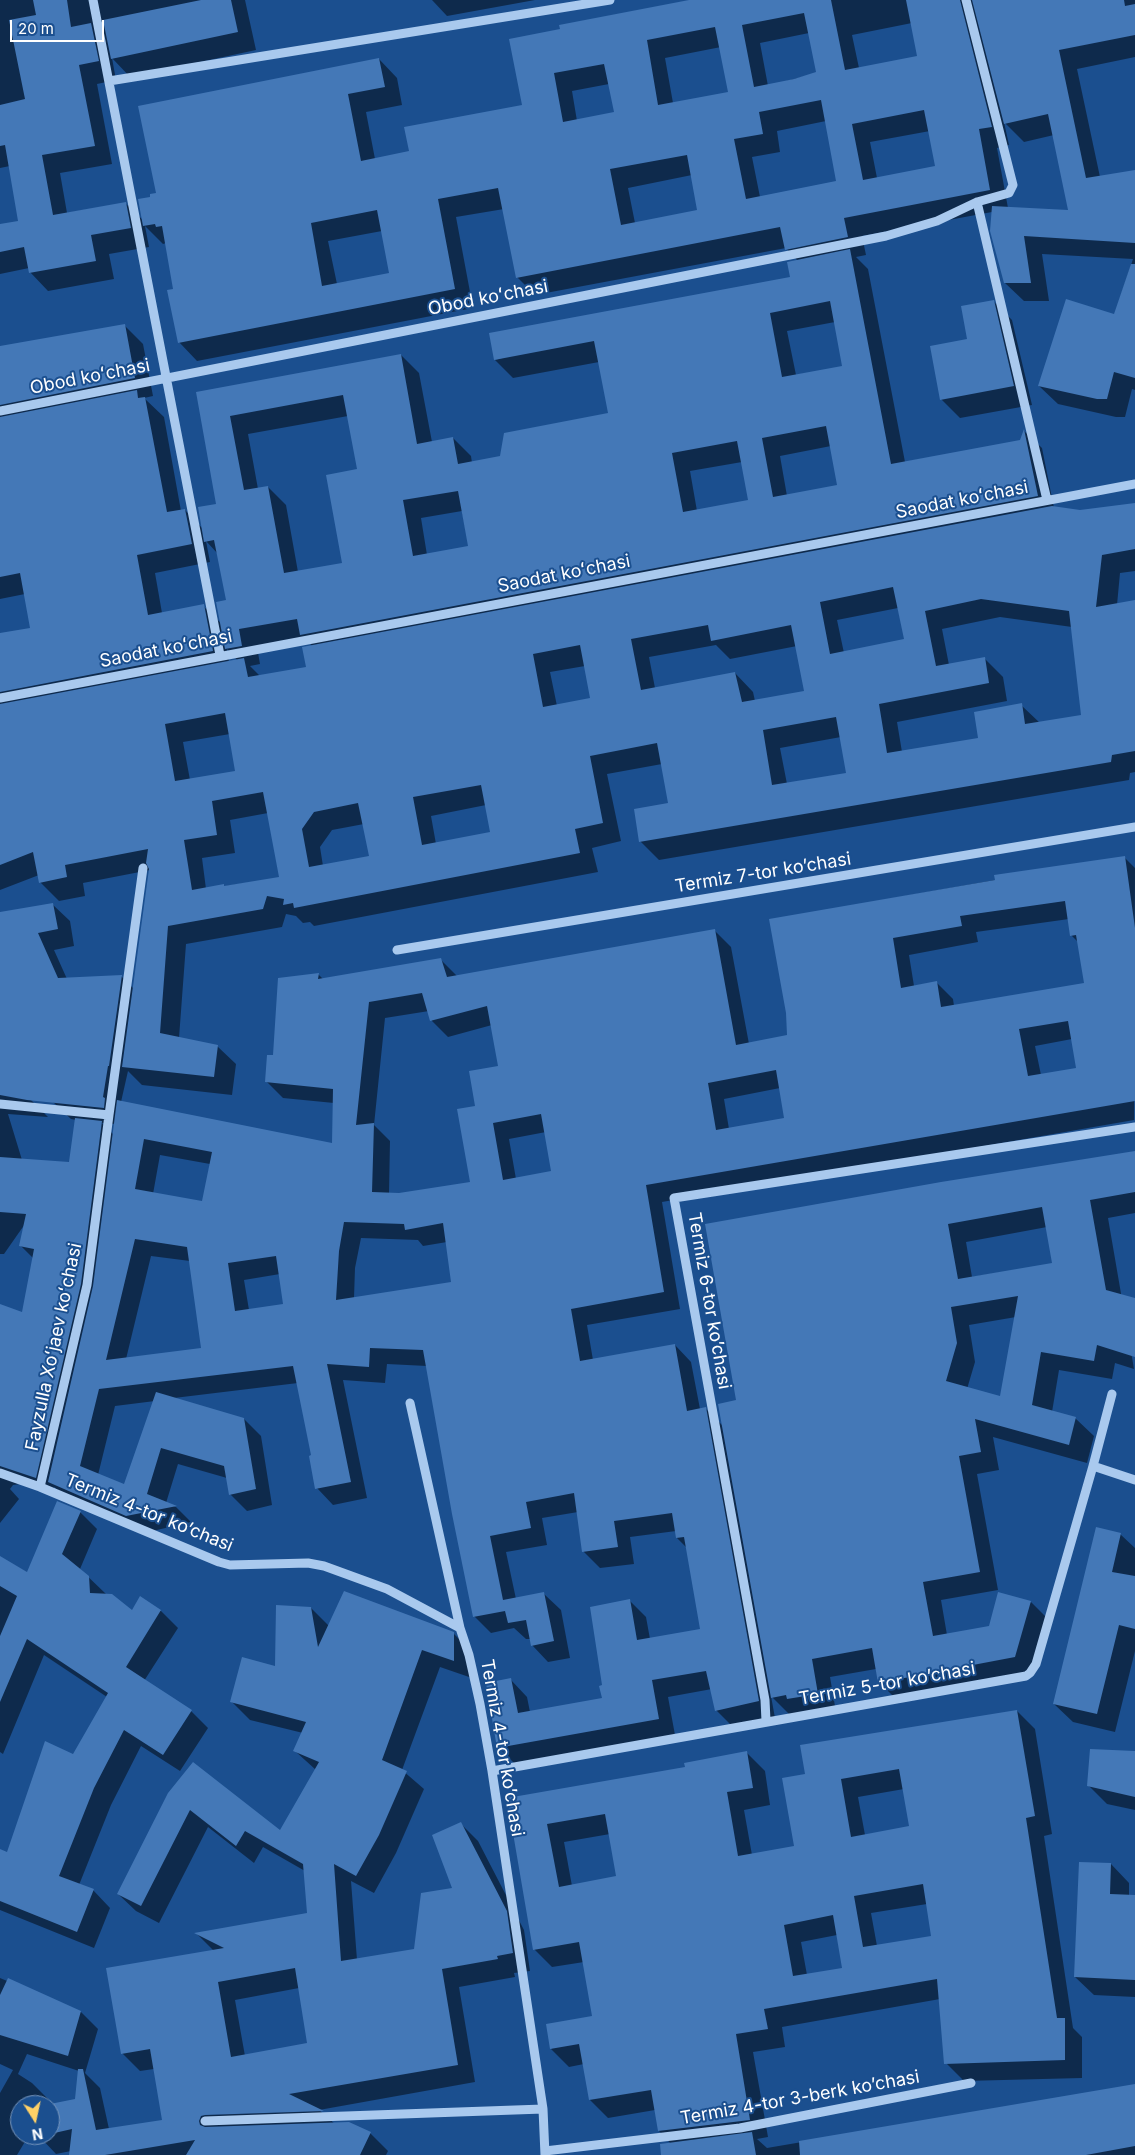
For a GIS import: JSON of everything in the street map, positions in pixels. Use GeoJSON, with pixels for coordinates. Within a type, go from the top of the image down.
{"type":"FeatureCollection","features":[{"type":"Feature","properties":{"kind":"street"},"geometry":{"type":"LineString","coordinates":[[93,0],[220,655]]}},
{"type":"Feature","properties":{"kind":"street"},"geometry":{"type":"LineString","coordinates":[[108,80],[610,0]]}},
{"type":"Feature","properties":{"kind":"street","name":"Obod koʻchasi"},"geometry":{"type":"LineString","coordinates":[[0,411],[886,236],[937,221],[977,202],[1009,193],[1013,185],[966,0]]}},
{"type":"Feature","properties":{"kind":"street"},"geometry":{"type":"LineString","coordinates":[[977,202],[1047,500]]}},
{"type":"Feature","properties":{"kind":"street","name":"Saodat koʻchasi"},"geometry":{"type":"LineString","coordinates":[[0,698],[1135,484]]}},
{"type":"Feature","properties":{"kind":"street","name":"Termiz 7-tor koʼchasi"},"geometry":{"type":"LineString","coordinates":[[397,950],[1135,827]]}},
{"type":"Feature","properties":{"kind":"street","name":"Fayzulla Xoʻjaev koʻchasi"},"geometry":{"type":"LineString","coordinates":[[40,1486],[87,1285],[143,868]]}},
{"type":"Feature","properties":{"kind":"street"},"geometry":{"type":"LineString","coordinates":[[0,1104],[109,1115]]}},
{"type":"Feature","properties":{"kind":"street","name":"Termiz 6-tor koʼchasi"},"geometry":{"type":"LineString","coordinates":[[766,1721],[765,1700],[674,1198],[1135,1128]]}},
{"type":"Feature","properties":{"kind":"street"},"geometry":{"type":"LineString","coordinates":[[1112,1394],[1093,1466],[1135,1480]]}},
{"type":"Feature","properties":{"kind":"street"},"geometry":{"type":"LineString","coordinates":[[410,1403],[460,1628]]}},
{"type":"Feature","properties":{"kind":"street","name":"Termiz 5-tor koʼchasi"},"geometry":{"type":"LineString","coordinates":[[492,1771],[766,1721],[1019,1678],[1030,1673],[1036,1664],[1093,1466]]}},
{"type":"Feature","properties":{"kind":"street","name":"Termiz 4-tor koʼchasi"},"geometry":{"type":"LineString","coordinates":[[0,1473],[40,1486],[230,1565],[301,1563],[324,1566],[388,1589],[460,1628],[469,1655],[480,1704],[492,1771],[543,2110],[545,2153]]}},
{"type":"Feature","properties":{"kind":"street","name":"Termiz 4-tor 3-berk koʼchasi"},"geometry":{"type":"LineString","coordinates":[[545,2153],[740,2128],[971,2083]]}},
{"type":"Feature","properties":{"kind":"street"},"geometry":{"type":"LineString","coordinates":[[205,2121],[543,2110]]}},
{"type":"Feature","properties":{"kind":"building"},"geometry":{"type":"Polygon","coordinates":[[[33,0],[67,0],[71,27],[91,23],[99,61],[79,65],[95,146],[42,155],[53,215],[126,202],[131,228],[91,235],[96,261],[29,273],[24,247],[0,252],[0,224],[18,221],[5,145],[0,146],[0,105],[25,99],[9,20],[36,15],[33,0]]]}},
{"type":"Feature","properties":{"kind":"building"},"geometry":{"type":"Polygon","coordinates":[[[201,0],[231,0],[238,32],[111,59],[103,20],[201,0]]]}},
{"type":"Feature","properties":{"kind":"building"},"geometry":{"type":"Polygon","coordinates":[[[689,0],[831,0],[845,70],[917,56],[906,0],[960,0],[992,127],[979,129],[990,190],[844,218],[848,237],[785,250],[780,227],[516,278],[498,188],[438,199],[455,289],[178,343],[167,290],[173,289],[162,226],[156,227],[155,224],[143,226],[138,199],[150,197],[150,194],[156,193],[138,106],[379,58],[385,87],[348,94],[361,161],[409,151],[404,127],[522,105],[509,39],[560,29],[559,25],[689,0]],[[804,13],[742,25],[754,87],[794,79],[816,72],[804,13]],[[715,27],[647,40],[658,105],[728,92],[715,27]],[[604,64],[554,73],[563,122],[614,112],[604,64]],[[821,100],[759,112],[763,134],[734,139],[746,199],[836,181],[821,100]],[[924,110],[852,124],[863,180],[935,166],[924,110]],[[687,155],[610,169],[621,225],[697,210],[687,155]],[[377,210],[311,223],[322,286],[389,273],[377,210]]]}},
{"type":"Feature","properties":{"kind":"building"},"geometry":{"type":"Polygon","coordinates":[[[972,0],[1124,0],[1125,6],[1135,4],[1135,35],[1059,50],[1086,178],[1135,170],[1135,243],[1024,236],[1031,283],[1004,283],[990,231],[992,206],[1068,210],[1048,114],[1004,124],[972,0]]]}},
{"type":"Feature","properties":{"kind":"building"},"geometry":{"type":"Polygon","coordinates":[[[850,249],[891,464],[1020,440],[1024,429],[1038,496],[300,635],[297,619],[239,629],[242,646],[225,649],[216,602],[226,600],[214,540],[204,542],[198,507],[216,504],[196,392],[401,354],[417,444],[453,437],[458,464],[500,456],[504,433],[608,413],[594,341],[494,360],[489,333],[790,277],[787,262],[850,249]],[[830,301],[770,313],[782,377],[842,366],[830,301]],[[343,395],[230,416],[244,490],[268,486],[284,573],[342,563],[326,475],[357,469],[343,395]],[[826,426],[762,438],[773,497],[837,485],[826,426]],[[737,441],[672,453],[683,512],[748,500],[737,441]],[[458,491],[403,500],[413,556],[468,546],[458,491]]]}},
{"type":"Feature","properties":{"kind":"building"},"geometry":{"type":"Polygon","coordinates":[[[1131,264],[1135,264],[1135,378],[1114,372],[1107,399],[1097,399],[1038,386],[1066,299],[1114,314],[1131,264]]]}},
{"type":"Feature","properties":{"kind":"building"},"geometry":{"type":"Polygon","coordinates":[[[994,300],[1014,386],[940,400],[930,346],[967,339],[961,306],[994,300]]]}},
{"type":"Feature","properties":{"kind":"building"},"geometry":{"type":"Polygon","coordinates":[[[125,324],[135,378],[0,405],[0,346],[125,324]]]}},
{"type":"Feature","properties":{"kind":"building"},"geometry":{"type":"Polygon","coordinates":[[[137,390],[138,398],[145,397],[167,512],[185,509],[192,544],[137,555],[148,615],[204,604],[213,651],[0,692],[0,633],[30,628],[20,573],[0,577],[0,417],[137,390]]]}},
{"type":"Feature","properties":{"kind":"building"},"geometry":{"type":"Polygon","coordinates":[[[1135,503],[1135,549],[1102,555],[1096,607],[1135,600],[1135,751],[1112,755],[1111,762],[639,842],[634,809],[668,803],[657,743],[590,756],[603,823],[575,829],[580,853],[294,908],[293,903],[283,905],[284,899],[267,896],[263,909],[168,926],[160,1033],[218,1045],[214,1077],[122,1067],[149,869],[146,863],[148,849],[65,865],[67,877],[39,883],[33,852],[0,865],[0,704],[244,658],[248,677],[306,667],[302,647],[1052,506],[1080,510],[1135,503]],[[893,587],[820,602],[830,654],[904,639],[893,587]],[[981,599],[925,611],[936,666],[985,657],[989,683],[879,704],[887,753],[978,738],[974,712],[1022,703],[1025,724],[1081,715],[1069,611],[981,599]],[[708,625],[631,639],[641,690],[735,672],[742,702],[804,691],[791,625],[711,641],[708,625]],[[580,645],[533,654],[543,707],[590,698],[580,645]],[[225,713],[165,724],[175,781],[235,771],[225,713]],[[836,717],[763,730],[772,785],[846,773],[836,717]],[[481,785],[413,797],[422,845],[490,832],[481,785]],[[263,792],[212,801],[217,835],[184,840],[192,890],[279,877],[263,792]],[[358,803],[314,812],[302,829],[309,867],[369,856],[358,803]]]}},
{"type":"Feature","properties":{"kind":"building"},"geometry":{"type":"Polygon","coordinates":[[[1125,856],[1135,928],[1135,1101],[646,1185],[664,1292],[571,1309],[580,1361],[675,1344],[687,1411],[706,1407],[759,1701],[715,1711],[706,1671],[652,1680],[659,1719],[497,1748],[486,1683],[511,1678],[518,1713],[602,1698],[599,1686],[602,1685],[590,1607],[630,1599],[637,1640],[700,1629],[684,1537],[676,1538],[672,1513],[614,1521],[618,1547],[582,1552],[574,1493],[526,1502],[531,1528],[490,1536],[503,1600],[544,1592],[554,1641],[531,1646],[526,1620],[508,1623],[505,1611],[473,1617],[452,1514],[423,1350],[370,1348],[369,1367],[327,1364],[351,1482],[315,1489],[309,1456],[311,1455],[293,1366],[99,1389],[80,1466],[124,1484],[156,1392],[244,1418],[256,1489],[229,1495],[224,1466],[161,1448],[147,1494],[177,1506],[126,1516],[48,1482],[93,1286],[117,1100],[332,1143],[333,1089],[265,1082],[267,1055],[273,1055],[278,978],[319,973],[318,979],[441,958],[447,977],[715,929],[736,1045],[787,1035],[786,1013],[769,919],[995,880],[994,875],[1125,856]],[[1065,901],[960,916],[962,926],[893,938],[901,988],[937,981],[941,1007],[1084,983],[1076,935],[1070,936],[1065,901]],[[422,993],[369,1002],[356,1125],[374,1123],[372,1192],[399,1193],[470,1182],[457,1109],[475,1106],[469,1071],[498,1066],[487,1006],[430,1021],[422,993]],[[1068,1021],[1019,1029],[1028,1076],[1076,1068],[1068,1021]],[[776,1070],[708,1083],[716,1130],[784,1118],[776,1070]],[[541,1114],[493,1123],[503,1180],[551,1171],[541,1114]],[[144,1139],[135,1189],[202,1201],[212,1152],[144,1139]],[[344,1222],[339,1251],[336,1300],[451,1282],[443,1223],[405,1230],[404,1224],[344,1222]],[[135,1239],[106,1360],[201,1348],[187,1247],[135,1239]],[[276,1256],[228,1263],[235,1311],[283,1304],[276,1256]]]}},
{"type":"Feature","properties":{"kind":"building"},"geometry":{"type":"Polygon","coordinates":[[[53,903],[58,929],[38,933],[58,978],[122,975],[103,1097],[105,1098],[104,1108],[27,1100],[0,1095],[0,912],[53,903]]]}},
{"type":"Feature","properties":{"kind":"building"},"geometry":{"type":"Polygon","coordinates":[[[75,1118],[102,1121],[81,1284],[36,1478],[0,1466],[0,1304],[22,1312],[34,1249],[19,1246],[26,1214],[0,1212],[0,1157],[69,1162],[75,1118]]]}},
{"type":"Feature","properties":{"kind":"building"},"geometry":{"type":"Polygon","coordinates":[[[1135,1151],[1135,1192],[1090,1200],[1106,1290],[1135,1298],[1135,1357],[1097,1345],[1094,1361],[1041,1352],[1032,1405],[1076,1417],[1069,1445],[975,1419],[981,1452],[959,1456],[980,1572],[923,1582],[933,1636],[989,1626],[998,1592],[1031,1601],[1015,1657],[878,1683],[872,1648],[812,1659],[818,1694],[787,1699],[786,1695],[771,1698],[718,1404],[736,1400],[705,1224],[941,1182],[1135,1151]],[[1042,1207],[948,1224],[958,1279],[1052,1263],[1042,1207]],[[1018,1296],[951,1307],[957,1343],[946,1381],[1000,1396],[1018,1296]]]}},
{"type":"Feature","properties":{"kind":"building"},"geometry":{"type":"Polygon","coordinates":[[[57,1501],[81,1511],[62,1554],[89,1576],[90,1593],[112,1594],[132,1610],[140,1596],[161,1610],[126,1667],[192,1710],[163,1755],[124,1730],[94,1788],[59,1876],[94,1889],[77,1932],[0,1901],[0,1849],[7,1852],[45,1741],[73,1754],[108,1693],[27,1639],[0,1702],[0,1636],[17,1596],[0,1586],[0,1556],[27,1572],[57,1501]]]}},
{"type":"Feature","properties":{"kind":"building"},"geometry":{"type":"Polygon","coordinates":[[[1096,1527],[1121,1533],[1112,1572],[1135,1576],[1135,1629],[1119,1625],[1097,1714],[1053,1704],[1096,1527]]]}},
{"type":"Feature","properties":{"kind":"building"},"geometry":{"type":"Polygon","coordinates":[[[344,1591],[454,1632],[454,1661],[422,1650],[382,1760],[407,1771],[379,1835],[356,1876],[334,1864],[341,1961],[414,1949],[421,1893],[452,1888],[432,1835],[461,1822],[507,1911],[513,1953],[497,1956],[498,1959],[442,1969],[458,2065],[289,2094],[324,2111],[205,2115],[201,2116],[199,2121],[200,2125],[205,2127],[349,2122],[371,2132],[360,2155],[186,2155],[195,2140],[105,2155],[69,2155],[72,2129],[60,2132],[60,2102],[75,2099],[78,2069],[83,2069],[96,2130],[162,2120],[150,2049],[121,2054],[106,1968],[224,1948],[194,1933],[307,1913],[303,1864],[245,1831],[236,1846],[190,1810],[141,1906],[117,1894],[168,1793],[193,1762],[280,1830],[319,1762],[293,1751],[306,1722],[230,1702],[242,1657],[275,1666],[276,1605],[311,1607],[318,1647],[344,1591]],[[295,1968],[218,1982],[231,2057],[307,2043],[295,1968]]]}},
{"type":"Feature","properties":{"kind":"building"},"geometry":{"type":"Polygon","coordinates":[[[1017,1710],[1035,1816],[1026,1818],[1057,2018],[1065,2018],[1065,2060],[944,2064],[937,1979],[764,2009],[768,2029],[736,2034],[750,2120],[658,2131],[651,2090],[589,2100],[579,2044],[550,2049],[546,2024],[592,2016],[579,1942],[533,1950],[507,1798],[685,1767],[684,1763],[747,1751],[753,1788],[727,1792],[738,1856],[794,1846],[782,1778],[805,1774],[800,1745],[1017,1710]],[[899,1769],[841,1779],[851,1837],[909,1826],[899,1769]],[[605,1814],[547,1824],[559,1887],[616,1876],[605,1814]],[[923,1884],[854,1896],[863,1947],[931,1936],[923,1884]],[[833,1915],[784,1925],[793,1976],[842,1968],[833,1915]]]}},
{"type":"Feature","properties":{"kind":"building"},"geometry":{"type":"Polygon","coordinates":[[[1090,1749],[1135,1751],[1135,1797],[1087,1786],[1090,1749]]]}},
{"type":"Feature","properties":{"kind":"building"},"geometry":{"type":"Polygon","coordinates":[[[1079,1862],[1111,1863],[1110,1894],[1135,1895],[1135,1980],[1074,1977],[1079,1862]]]}},
{"type":"Feature","properties":{"kind":"building"},"geometry":{"type":"Polygon","coordinates":[[[8,1978],[81,2011],[68,2056],[0,2035],[0,1995],[8,1978]]]}},
{"type":"Feature","properties":{"kind":"building"},"geometry":{"type":"Polygon","coordinates":[[[1135,2084],[1135,2146],[1086,2155],[800,2155],[799,2141],[1135,2084]]]}},
{"type":"Feature","properties":{"kind":"building"},"geometry":{"type":"Polygon","coordinates":[[[752,2132],[756,2155],[661,2155],[660,2144],[752,2132]]]}}]}
